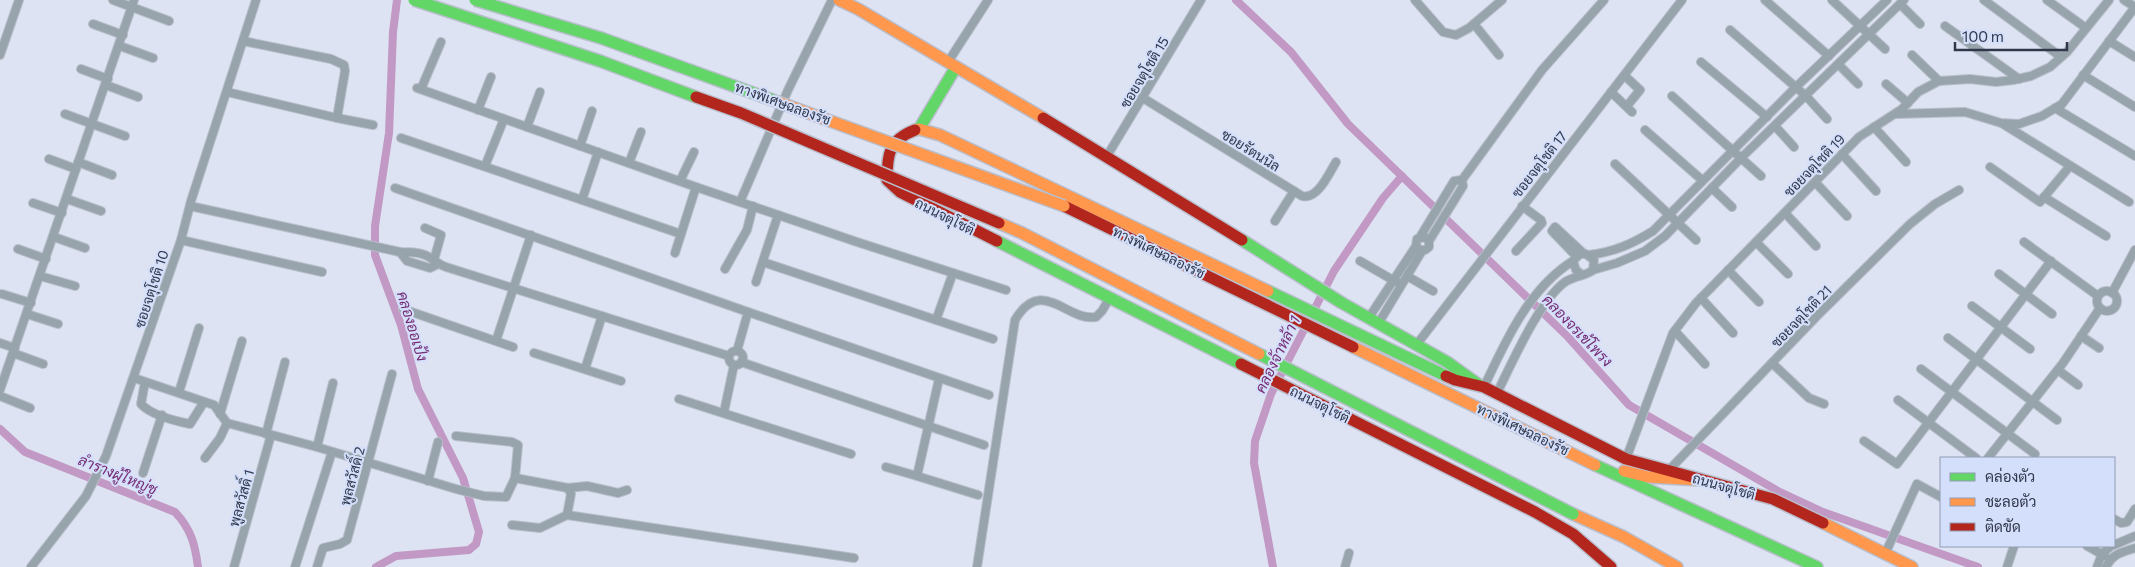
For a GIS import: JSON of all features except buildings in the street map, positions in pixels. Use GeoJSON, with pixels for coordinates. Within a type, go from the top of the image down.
{"type":"FeatureCollection","features":[{"type":"Feature","properties":{"kind":"main road","name":"ทางพิเศษฉลองรัช"},"geometry":{"type":"LineString","coordinates":[[414,0],[600,61],[741,113],[1022,234],[1573,514],[1624,537],[1678,567]]}},
{"type":"Feature","properties":{"kind":"main road","name":"ทางพิเศษฉลองรัช"},"geometry":{"type":"LineString","coordinates":[[475,0],[602,38],[1040,196],[1720,524],[1817,567]]}},
{"type":"Feature","properties":{"kind":"main road","name":"ถนนจตุโชติ"},"geometry":{"type":"LineString","coordinates":[[839,0],[858,9],[1107,156],[1373,322],[1417,344],[1470,377],[1482,387]]}},
{"type":"Feature","properties":{"kind":"main road"},"geometry":{"type":"LineString","coordinates":[[919,129],[952,64]]}},
{"type":"Feature","properties":{"kind":"main road","name":"ถนนจตุโชติ"},"geometry":{"type":"LineString","coordinates":[[1611,567],[1573,534],[1536,512],[1109,299],[900,192],[887,180],[887,160],[891,148],[902,135],[919,129],[940,135],[1455,380],[1497,393],[1626,459],[1773,500],[1912,567]]}},
{"type":"Feature","properties":{"kind":"main road"},"geometry":{"type":"LineString","coordinates":[[1324,319],[1338,299]]}},
{"type":"Feature","properties":{"kind":"main road"},"geometry":{"type":"LineString","coordinates":[[1599,466],[1648,477],[1701,480]]}},
{"type":"Feature","properties":{"kind":"street"},"geometry":{"type":"LineString","coordinates":[[0,55],[18,0]]}},
{"type":"Feature","properties":{"kind":"street"},"geometry":{"type":"LineString","coordinates":[[113,0],[133,4],[169,21]]}},
{"type":"Feature","properties":{"kind":"street","name":"ซอยจตุโชติ 10"},"geometry":{"type":"LineString","coordinates":[[31,567],[86,496],[106,456],[181,240],[190,206],[256,0]]}},
{"type":"Feature","properties":{"kind":"street"},"geometry":{"type":"LineString","coordinates":[[740,202],[788,90],[832,0]]}},
{"type":"Feature","properties":{"kind":"street"},"geometry":{"type":"LineString","coordinates":[[952,64],[988,0]]}},
{"type":"Feature","properties":{"kind":"street","name":"ซอยจตุโชติ 15"},"geometry":{"type":"LineString","coordinates":[[1107,156],[1201,0]]}},
{"type":"Feature","properties":{"kind":"street"},"geometry":{"type":"LineString","coordinates":[[1415,0],[1443,32],[1456,36],[1474,24],[1502,0]]}},
{"type":"Feature","properties":{"kind":"street"},"geometry":{"type":"LineString","coordinates":[[1419,249],[1427,249],[1431,238],[1463,186],[1462,180],[1542,70],[1604,0]]}},
{"type":"Feature","properties":{"kind":"street","name":"ซอยจตุโชติ 17"},"geometry":{"type":"LineString","coordinates":[[1417,344],[1682,0]]}},
{"type":"Feature","properties":{"kind":"street"},"geometry":{"type":"LineString","coordinates":[[1764,0],[1829,56]]}},
{"type":"Feature","properties":{"kind":"street"},"geometry":{"type":"LineString","coordinates":[[1832,0],[1885,49]]}},
{"type":"Feature","properties":{"kind":"street"},"geometry":{"type":"LineString","coordinates":[[1482,387],[1536,294],[1562,268],[1581,256],[1614,251],[1634,243],[1653,231],[1796,87],[1887,0]]}},
{"type":"Feature","properties":{"kind":"street"},"geometry":{"type":"LineString","coordinates":[[1984,0],[2061,57]]}},
{"type":"Feature","properties":{"kind":"street"},"geometry":{"type":"LineString","coordinates":[[2047,0],[2086,28]]}},
{"type":"Feature","properties":{"kind":"street","name":"ซอยจตุโชติ 19"},"geometry":{"type":"LineString","coordinates":[[1626,459],[1675,331],[1701,298],[1859,137],[1894,114],[1918,92],[1939,81],[1970,79],[1996,82],[2019,78],[2050,67],[2061,57],[2109,0]]}},
{"type":"Feature","properties":{"kind":"street"},"geometry":{"type":"LineString","coordinates":[[1894,114],[1965,112],[2001,123],[2019,124],[2042,116],[2062,104],[2135,7],[2124,0]]}},
{"type":"Feature","properties":{"kind":"street"},"geometry":{"type":"LineString","coordinates":[[1497,393],[1546,303],[1565,282],[1581,274],[1588,274],[1593,270],[1645,251],[1678,223],[1774,126],[1902,2],[1920,24]]}},
{"type":"Feature","properties":{"kind":"street"},"geometry":{"type":"LineString","coordinates":[[0,390],[133,4]]}},
{"type":"Feature","properties":{"kind":"street"},"geometry":{"type":"LineString","coordinates":[[93,24],[123,35]]}},
{"type":"Feature","properties":{"kind":"street"},"geometry":{"type":"LineString","coordinates":[[1474,24],[1499,55]]}},
{"type":"Feature","properties":{"kind":"street"},"geometry":{"type":"LineString","coordinates":[[1945,26],[2019,78]]}},
{"type":"Feature","properties":{"kind":"street"},"geometry":{"type":"LineString","coordinates":[[1730,30],[1806,96],[1827,119]]}},
{"type":"Feature","properties":{"kind":"street"},"geometry":{"type":"LineString","coordinates":[[243,41],[331,59],[344,65],[345,71],[337,118]]}},
{"type":"Feature","properties":{"kind":"street"},"geometry":{"type":"LineString","coordinates":[[441,42],[419,89],[778,216],[1006,290]]}},
{"type":"Feature","properties":{"kind":"street"},"geometry":{"type":"LineString","coordinates":[[2109,42],[2135,57]]}},
{"type":"Feature","properties":{"kind":"street"},"geometry":{"type":"LineString","coordinates":[[120,46],[153,58]]}},
{"type":"Feature","properties":{"kind":"street"},"geometry":{"type":"LineString","coordinates":[[1912,55],[1939,81]]}},
{"type":"Feature","properties":{"kind":"street"},"geometry":{"type":"LineString","coordinates":[[1700,62],[1767,117]]}},
{"type":"Feature","properties":{"kind":"street"},"geometry":{"type":"LineString","coordinates":[[1839,65],[1858,84]]}},
{"type":"Feature","properties":{"kind":"street"},"geometry":{"type":"LineString","coordinates":[[81,69],[138,97]]}},
{"type":"Feature","properties":{"kind":"street"},"geometry":{"type":"LineString","coordinates":[[2083,75],[2135,107]]}},
{"type":"Feature","properties":{"kind":"street"},"geometry":{"type":"LineString","coordinates":[[1611,92],[1630,109],[1640,90],[1625,76]]}},
{"type":"Feature","properties":{"kind":"street"},"geometry":{"type":"LineString","coordinates":[[478,110],[491,77]]}},
{"type":"Feature","properties":{"kind":"street"},"geometry":{"type":"LineString","coordinates":[[1886,84],[1908,103]]}},
{"type":"Feature","properties":{"kind":"street"},"geometry":{"type":"LineString","coordinates":[[227,92],[373,125]]}},
{"type":"Feature","properties":{"kind":"street"},"geometry":{"type":"LineString","coordinates":[[527,127],[540,92]]}},
{"type":"Feature","properties":{"kind":"street"},"geometry":{"type":"LineString","coordinates":[[1672,96],[1761,176]]}},
{"type":"Feature","properties":{"kind":"street","name":"ซอยรัตนนิล"},"geometry":{"type":"LineString","coordinates":[[1143,98],[1294,191]]}},
{"type":"Feature","properties":{"kind":"street"},"geometry":{"type":"LineString","coordinates":[[2054,108],[2135,156]]}},
{"type":"Feature","properties":{"kind":"street"},"geometry":{"type":"LineString","coordinates":[[580,146],[592,111]]}},
{"type":"Feature","properties":{"kind":"street"},"geometry":{"type":"LineString","coordinates":[[65,114],[126,136]]}},
{"type":"Feature","properties":{"kind":"street"},"geometry":{"type":"LineString","coordinates":[[485,166],[504,119]]}},
{"type":"Feature","properties":{"kind":"street"},"geometry":{"type":"LineString","coordinates":[[2001,123],[2129,202]]}},
{"type":"Feature","properties":{"kind":"street"},"geometry":{"type":"LineString","coordinates":[[1774,126],[1794,147]]}},
{"type":"Feature","properties":{"kind":"street"},"geometry":{"type":"LineString","coordinates":[[1874,127],[1906,162]]}},
{"type":"Feature","properties":{"kind":"street"},"geometry":{"type":"LineString","coordinates":[[1645,130],[1702,180]]}},
{"type":"Feature","properties":{"kind":"street"},"geometry":{"type":"LineString","coordinates":[[629,163],[641,132]]}},
{"type":"Feature","properties":{"kind":"street"},"geometry":{"type":"LineString","coordinates":[[401,138],[681,234]]}},
{"type":"Feature","properties":{"kind":"street"},"geometry":{"type":"LineString","coordinates":[[582,200],[598,152]]}},
{"type":"Feature","properties":{"kind":"street"},"geometry":{"type":"LineString","coordinates":[[680,181],[694,152]]}},
{"type":"Feature","properties":{"kind":"street"},"geometry":{"type":"LineString","coordinates":[[1842,154],[1876,191]]}},
{"type":"Feature","properties":{"kind":"street"},"geometry":{"type":"LineString","coordinates":[[48,159],[112,175]]}},
{"type":"Feature","properties":{"kind":"street"},"geometry":{"type":"LineString","coordinates":[[1275,221],[1294,191],[1302,196],[1309,196],[1322,185],[1336,162]]}},
{"type":"Feature","properties":{"kind":"street"},"geometry":{"type":"LineString","coordinates":[[1614,164],[1696,240]]}},
{"type":"Feature","properties":{"kind":"street"},"geometry":{"type":"LineString","coordinates":[[1990,167],[2040,202],[2070,166]]}},
{"type":"Feature","properties":{"kind":"street"},"geometry":{"type":"LineString","coordinates":[[1373,322],[1407,276],[1419,249],[1416,241],[1454,181],[1462,180]]}},
{"type":"Feature","properties":{"kind":"street"},"geometry":{"type":"LineString","coordinates":[[1815,182],[1847,216]]}},
{"type":"Feature","properties":{"kind":"street"},"geometry":{"type":"LineString","coordinates":[[675,254],[696,187]]}},
{"type":"Feature","properties":{"kind":"street"},"geometry":{"type":"LineString","coordinates":[[395,188],[989,396]]}},
{"type":"Feature","properties":{"kind":"street"},"geometry":{"type":"LineString","coordinates":[[1712,188],[1732,207]]}},
{"type":"Feature","properties":{"kind":"street","name":"ซอยจตุโชติ 21"},"geometry":{"type":"LineString","coordinates":[[1669,470],[1817,316],[1910,224],[1935,204],[1959,190]]}},
{"type":"Feature","properties":{"kind":"street"},"geometry":{"type":"LineString","coordinates":[[2044,197],[2106,236]]}},
{"type":"Feature","properties":{"kind":"street"},"geometry":{"type":"LineString","coordinates":[[66,199],[101,211]]}},
{"type":"Feature","properties":{"kind":"street"},"geometry":{"type":"LineString","coordinates":[[33,203],[62,212]]}},
{"type":"Feature","properties":{"kind":"street"},"geometry":{"type":"LineString","coordinates":[[190,206],[398,252],[414,252],[436,262],[513,288],[728,356]]}},
{"type":"Feature","properties":{"kind":"street"},"geometry":{"type":"LineString","coordinates":[[725,269],[746,230],[753,206]]}},
{"type":"Feature","properties":{"kind":"street"},"geometry":{"type":"LineString","coordinates":[[1516,251],[1542,222],[1522,206]]}},
{"type":"Feature","properties":{"kind":"street"},"geometry":{"type":"LineString","coordinates":[[1785,212],[1816,246]]}},
{"type":"Feature","properties":{"kind":"street"},"geometry":{"type":"LineString","coordinates":[[756,282],[778,216]]}},
{"type":"Feature","properties":{"kind":"street"},"geometry":{"type":"LineString","coordinates":[[425,228],[441,235],[436,262]]}},
{"type":"Feature","properties":{"kind":"street"},"geometry":{"type":"LineString","coordinates":[[496,341],[531,235]]}},
{"type":"Feature","properties":{"kind":"street"},"geometry":{"type":"LineString","coordinates":[[54,237],[85,248]]}},
{"type":"Feature","properties":{"kind":"street"},"geometry":{"type":"LineString","coordinates":[[1420,237],[1431,238]]}},
{"type":"Feature","properties":{"kind":"street"},"geometry":{"type":"LineString","coordinates":[[181,240],[322,272]]}},
{"type":"Feature","properties":{"kind":"street"},"geometry":{"type":"LineString","coordinates":[[1756,242],[1788,274]]}},
{"type":"Feature","properties":{"kind":"street"},"geometry":{"type":"LineString","coordinates":[[2024,242],[2098,296]]}},
{"type":"Feature","properties":{"kind":"street"},"geometry":{"type":"LineString","coordinates":[[18,249],[46,258]]}},
{"type":"Feature","properties":{"kind":"street"},"geometry":{"type":"LineString","coordinates":[[1373,322],[1394,280],[1419,249]]}},
{"type":"Feature","properties":{"kind":"street"},"geometry":{"type":"LineString","coordinates":[[2112,293],[2135,250]]}},
{"type":"Feature","properties":{"kind":"street"},"geometry":{"type":"LineString","coordinates":[[1581,256],[1594,263],[1593,270]]}},
{"type":"Feature","properties":{"kind":"street"},"geometry":{"type":"LineString","coordinates":[[1581,256],[1574,268],[1581,274]]}},
{"type":"Feature","properties":{"kind":"street"},"geometry":{"type":"LineString","coordinates":[[1360,260],[1402,285]]}},
{"type":"Feature","properties":{"kind":"street"},"geometry":{"type":"LineString","coordinates":[[1864,441],[1897,464],[2051,261]]}},
{"type":"Feature","properties":{"kind":"street"},"geometry":{"type":"LineString","coordinates":[[762,262],[993,339]]}},
{"type":"Feature","properties":{"kind":"street"},"geometry":{"type":"LineString","coordinates":[[1728,270],[1759,302]]}},
{"type":"Feature","properties":{"kind":"street"},"geometry":{"type":"LineString","coordinates":[[936,320],[953,273]]}},
{"type":"Feature","properties":{"kind":"street"},"geometry":{"type":"LineString","coordinates":[[1999,274],[2052,314]]}},
{"type":"Feature","properties":{"kind":"street"},"geometry":{"type":"LineString","coordinates":[[40,276],[75,286]]}},
{"type":"Feature","properties":{"kind":"street"},"geometry":{"type":"LineString","coordinates":[[1407,276],[1434,292]]}},
{"type":"Feature","properties":{"kind":"street"},"geometry":{"type":"LineString","coordinates":[[2106,291],[2112,293],[2117,301],[2115,306],[2106,310],[2100,308],[2097,302],[2098,296],[2106,291]]}},
{"type":"Feature","properties":{"kind":"street"},"geometry":{"type":"LineString","coordinates":[[2,294],[31,303]]}},
{"type":"Feature","properties":{"kind":"street"},"geometry":{"type":"LineString","coordinates":[[1701,298],[1733,333]]}},
{"type":"Feature","properties":{"kind":"street"},"geometry":{"type":"LineString","coordinates":[[977,567],[1015,320],[1023,309],[1030,304],[1041,301],[1057,303],[1082,317],[1096,317],[1109,299]]}},
{"type":"Feature","properties":{"kind":"street"},"geometry":{"type":"LineString","coordinates":[[1972,306],[2030,349]]}},
{"type":"Feature","properties":{"kind":"street"},"geometry":{"type":"LineString","coordinates":[[1989,457],[2058,370],[2100,308]]}},
{"type":"Feature","properties":{"kind":"street"},"geometry":{"type":"LineString","coordinates":[[403,309],[513,347]]}},
{"type":"Feature","properties":{"kind":"street"},"geometry":{"type":"LineString","coordinates":[[737,351],[748,312]]}},
{"type":"Feature","properties":{"kind":"street"},"geometry":{"type":"LineString","coordinates":[[27,314],[58,324]]}},
{"type":"Feature","properties":{"kind":"street"},"geometry":{"type":"LineString","coordinates":[[585,369],[602,316]]}},
{"type":"Feature","properties":{"kind":"street"},"geometry":{"type":"LineString","coordinates":[[178,392],[199,328]]}},
{"type":"Feature","properties":{"kind":"street"},"geometry":{"type":"LineString","coordinates":[[1675,331],[1705,364]]}},
{"type":"Feature","properties":{"kind":"street"},"geometry":{"type":"LineString","coordinates":[[2082,336],[2099,348]]}},
{"type":"Feature","properties":{"kind":"street"},"geometry":{"type":"LineString","coordinates":[[1948,338],[2057,420]]}},
{"type":"Feature","properties":{"kind":"street"},"geometry":{"type":"LineString","coordinates":[[220,414],[242,341]]}},
{"type":"Feature","properties":{"kind":"street"},"geometry":{"type":"LineString","coordinates":[[0,343],[43,364]]}},
{"type":"Feature","properties":{"kind":"street"},"geometry":{"type":"LineString","coordinates":[[724,412],[742,354],[737,351],[732,352],[728,356]]}},
{"type":"Feature","properties":{"kind":"street"},"geometry":{"type":"LineString","coordinates":[[534,353],[622,381]]}},
{"type":"Feature","properties":{"kind":"street"},"geometry":{"type":"LineString","coordinates":[[728,356],[729,362],[984,445]]}},
{"type":"Feature","properties":{"kind":"street","name":"พูลสวัสดิ์ 1"},"geometry":{"type":"LineString","coordinates":[[234,567],[285,362]]}},
{"type":"Feature","properties":{"kind":"street"},"geometry":{"type":"LineString","coordinates":[[1772,363],[1809,398],[1824,404]]}},
{"type":"Feature","properties":{"kind":"street"},"geometry":{"type":"LineString","coordinates":[[1921,369],[2035,454]]}},
{"type":"Feature","properties":{"kind":"street"},"geometry":{"type":"LineString","coordinates":[[2058,370],[2078,385]]}},
{"type":"Feature","properties":{"kind":"street","name":"พูลสวัสดิ์ 2"},"geometry":{"type":"LineString","coordinates":[[317,567],[323,548],[340,544],[347,540],[392,374]]}},
{"type":"Feature","properties":{"kind":"street"},"geometry":{"type":"LineString","coordinates":[[134,378],[214,405],[227,423],[318,447],[456,489],[484,496],[506,497],[515,478],[517,444],[456,436]]}},
{"type":"Feature","properties":{"kind":"street"},"geometry":{"type":"LineString","coordinates":[[917,476],[939,379]]}},
{"type":"Feature","properties":{"kind":"street"},"geometry":{"type":"LineString","coordinates":[[145,382],[141,404],[148,410],[162,416],[190,424],[204,402]]}},
{"type":"Feature","properties":{"kind":"street"},"geometry":{"type":"LineString","coordinates":[[318,447],[333,383]]}},
{"type":"Feature","properties":{"kind":"street"},"geometry":{"type":"LineString","coordinates":[[0,396],[30,408]]}},
{"type":"Feature","properties":{"kind":"street"},"geometry":{"type":"LineString","coordinates":[[679,399],[851,454]]}},
{"type":"Feature","properties":{"kind":"street"},"geometry":{"type":"LineString","coordinates":[[1898,400],[1975,457]]}},
{"type":"Feature","properties":{"kind":"street"},"geometry":{"type":"LineString","coordinates":[[143,472],[162,416]]}},
{"type":"Feature","properties":{"kind":"street"},"geometry":{"type":"LineString","coordinates":[[204,458],[220,438],[227,423]]}},
{"type":"Feature","properties":{"kind":"street"},"geometry":{"type":"LineString","coordinates":[[428,481],[438,442]]}},
{"type":"Feature","properties":{"kind":"street"},"geometry":{"type":"LineString","coordinates":[[295,567],[332,452]]}},
{"type":"Feature","properties":{"kind":"street"},"geometry":{"type":"LineString","coordinates":[[886,467],[978,495]]}},
{"type":"Feature","properties":{"kind":"street"},"geometry":{"type":"LineString","coordinates":[[515,478],[568,488],[587,486],[618,493],[627,490]]}},
{"type":"Feature","properties":{"kind":"street"},"geometry":{"type":"LineString","coordinates":[[1886,553],[1917,484],[1940,497]]}},
{"type":"Feature","properties":{"kind":"street"},"geometry":{"type":"LineString","coordinates":[[567,515],[571,494],[568,488]]}},
{"type":"Feature","properties":{"kind":"street"},"geometry":{"type":"LineString","coordinates":[[2115,520],[2121,523],[2127,522],[2135,509]]}},
{"type":"Feature","properties":{"kind":"street"},"geometry":{"type":"LineString","coordinates":[[512,525],[540,528],[567,515],[854,558]]}},
{"type":"Feature","properties":{"kind":"street"},"geometry":{"type":"LineString","coordinates":[[2115,544],[2135,536]]}},
{"type":"Feature","properties":{"kind":"street"},"geometry":{"type":"LineString","coordinates":[[2007,567],[2014,547]]}},
{"type":"Feature","properties":{"kind":"street"},"geometry":{"type":"LineString","coordinates":[[2089,547],[2106,556],[2135,548]]}},
{"type":"Feature","properties":{"kind":"street"},"geometry":{"type":"LineString","coordinates":[[2097,567],[2111,547]]}},
{"type":"Feature","properties":{"kind":"street"},"geometry":{"type":"LineString","coordinates":[[1345,567],[1349,553]]}},
{"type":"Feature","properties":{"kind":"street"},"geometry":{"type":"LineString","coordinates":[[2106,556],[2106,567]]}},
{"type":"Feature","properties":{"kind":"waterway","name":"คลองออเป้ง"},"geometry":{"type":"LineString","coordinates":[[376,567],[396,556],[469,550],[476,544],[479,532],[463,478],[418,389],[401,325],[375,255],[375,226],[389,133],[393,32],[397,0]]}},
{"type":"Feature","properties":{"kind":"waterway","name":"คลองจรเข้โพรง"},"geometry":{"type":"LineString","coordinates":[[1236,0],[1291,52],[1348,124],[1568,337],[1629,405],[1778,491],[1823,512],[1978,567]]}},
{"type":"Feature","properties":{"kind":"waterway","name":"คลองจ้าหล้า 1"},"geometry":{"type":"LineString","coordinates":[[1273,567],[1254,463],[1255,441],[1271,394],[1334,271],[1383,198],[1402,176]]}},
{"type":"Feature","properties":{"kind":"waterway","name":"ลำรางผู้ใหญ่ชู"},"geometry":{"type":"LineString","coordinates":[[0,429],[25,452],[175,512],[191,537],[198,567]]}},
{"type":"Feature","properties":{"kind":"traffic: fast"},"geometry":{"type":"LineString","coordinates":[[414,0],[600,61],[696,97]]}},
{"type":"Feature","properties":{"kind":"traffic: fast"},"geometry":{"type":"LineString","coordinates":[[475,0],[601,38],[778,102]]}},
{"type":"Feature","properties":{"kind":"traffic: fast"},"geometry":{"type":"LineString","coordinates":[[919,129],[956,67]]}},
{"type":"Feature","properties":{"kind":"traffic: fast"},"geometry":{"type":"LineString","coordinates":[[1242,240],[1342,303],[1447,362],[1479,385]]}},
{"type":"Feature","properties":{"kind":"traffic: fast"},"geometry":{"type":"LineString","coordinates":[[997,241],[1241,364]]}},
{"type":"Feature","properties":{"kind":"traffic: fast"},"geometry":{"type":"LineString","coordinates":[[1268,291],[1446,376]]}},
{"type":"Feature","properties":{"kind":"traffic: fast"},"geometry":{"type":"LineString","coordinates":[[1259,354],[1573,514]]}},
{"type":"Feature","properties":{"kind":"traffic: fast"},"geometry":{"type":"LineString","coordinates":[[1595,465],[1817,567]]}},
{"type":"Feature","properties":{"kind":"traffic: slow"},"geometry":{"type":"LineString","coordinates":[[839,0],[858,9],[1043,118]]}},
{"type":"Feature","properties":{"kind":"traffic: slow"},"geometry":{"type":"LineString","coordinates":[[778,102],[1064,206]]}},
{"type":"Feature","properties":{"kind":"traffic: slow"},"geometry":{"type":"LineString","coordinates":[[915,130],[919,129],[940,135],[1268,291]]}},
{"type":"Feature","properties":{"kind":"traffic: slow"},"geometry":{"type":"LineString","coordinates":[[999,223],[1259,354]]}},
{"type":"Feature","properties":{"kind":"traffic: slow"},"geometry":{"type":"LineString","coordinates":[[1353,347],[1595,465]]}},
{"type":"Feature","properties":{"kind":"traffic: slow"},"geometry":{"type":"LineString","coordinates":[[1624,471],[1648,477],[1701,480]]}},
{"type":"Feature","properties":{"kind":"traffic: slow"},"geometry":{"type":"LineString","coordinates":[[1573,514],[1624,537],[1677,567]]}},
{"type":"Feature","properties":{"kind":"traffic: slow"},"geometry":{"type":"LineString","coordinates":[[1823,523],[1912,567]]}},
{"type":"Feature","properties":{"kind":"traffic: jam"},"geometry":{"type":"LineString","coordinates":[[696,97],[741,113],[999,223]]}},
{"type":"Feature","properties":{"kind":"traffic: jam"},"geometry":{"type":"LineString","coordinates":[[1043,118],[1242,240]]}},
{"type":"Feature","properties":{"kind":"traffic: jam"},"geometry":{"type":"LineString","coordinates":[[915,130],[900,138],[891,149],[887,180],[900,192],[997,241]]}},
{"type":"Feature","properties":{"kind":"traffic: jam"},"geometry":{"type":"LineString","coordinates":[[1064,206],[1353,347]]}},
{"type":"Feature","properties":{"kind":"traffic: jam"},"geometry":{"type":"LineString","coordinates":[[1241,364],[1535,512],[1573,534],[1611,567]]}},
{"type":"Feature","properties":{"kind":"traffic: jam"},"geometry":{"type":"LineString","coordinates":[[1446,376],[1484,387],[1626,459],[1773,499],[1823,523]]}}]}
